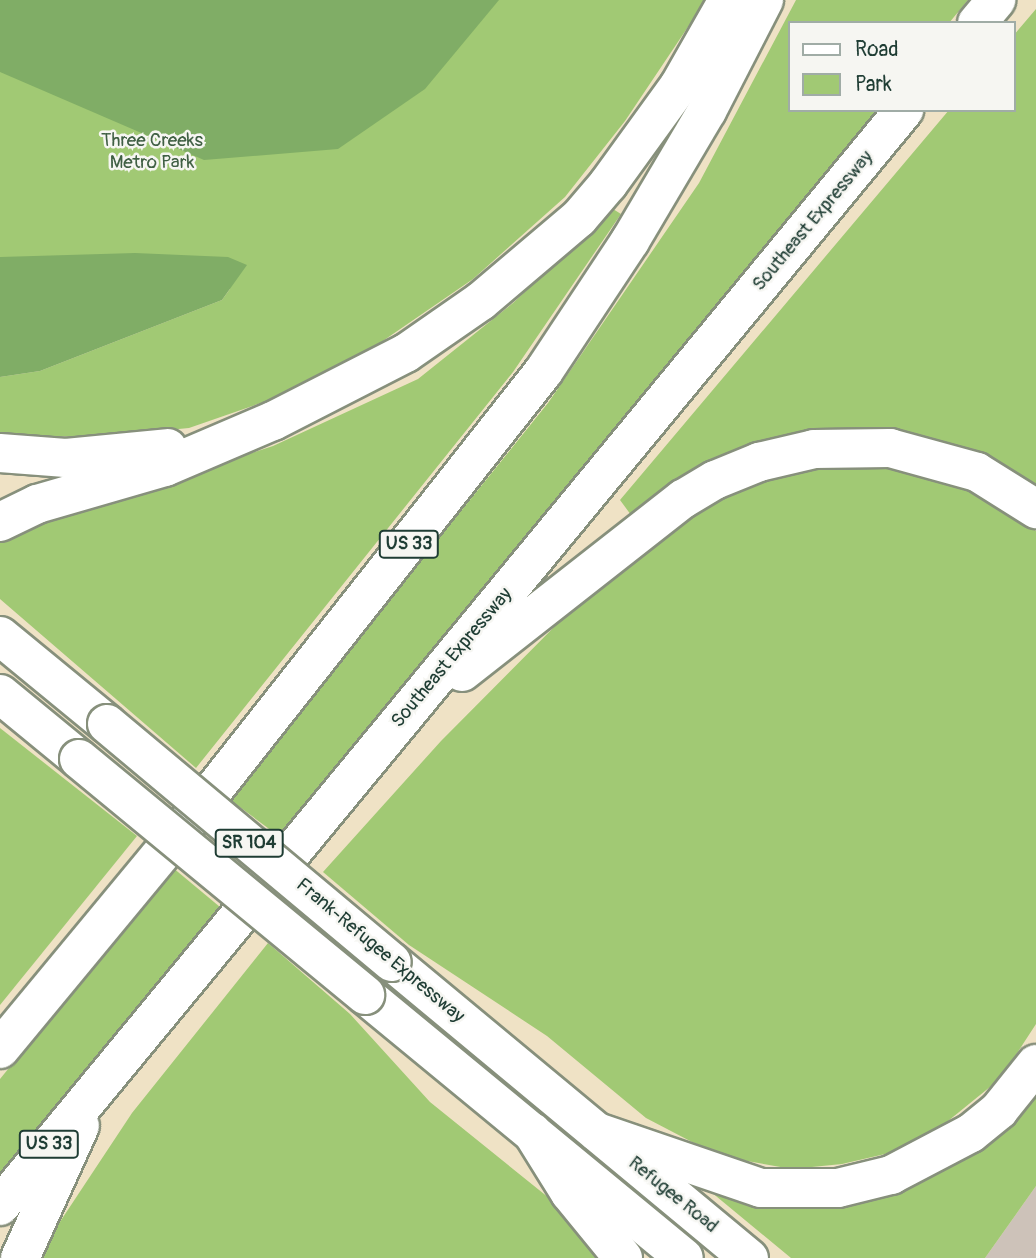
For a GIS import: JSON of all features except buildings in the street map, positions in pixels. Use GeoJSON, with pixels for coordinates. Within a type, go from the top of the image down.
{"type":"FeatureCollection","features":[{"type":"Feature","properties":{"kind":"main road"},"geometry":{"type":"LineString","coordinates":[[0,522],[37,504],[165,467],[337,391],[406,353],[543,250],[579,218],[645,136],[728,0]]}},
{"type":"Feature","properties":{"kind":"main road","name":"US 33"},"geometry":{"type":"LineString","coordinates":[[0,1049],[209,796],[544,371],[700,123],[764,0]]}},
{"type":"Feature","properties":{"kind":"main road"},"geometry":{"type":"LineString","coordinates":[[979,21],[996,0]]}},
{"type":"Feature","properties":{"kind":"main road","name":"Southeast Expressway"},"geometry":{"type":"LineString","coordinates":[[0,1206],[902,112]]}},
{"type":"Feature","properties":{"kind":"main road"},"geometry":{"type":"LineString","coordinates":[[0,453],[66,457],[225,439]]}},
{"type":"Feature","properties":{"kind":"main road"},"geometry":{"type":"LineString","coordinates":[[396,727],[682,499],[715,480],[760,462],[814,449],[890,448],[977,472],[1036,509]]}},
{"type":"Feature","properties":{"kind":"main road","name":"Frank-Refugee Expressway"},"geometry":{"type":"LineString","coordinates":[[0,636],[597,1132]]}},
{"type":"Feature","properties":{"kind":"main road","name":"SR 104"},"geometry":{"type":"LineString","coordinates":[[0,694],[532,1132]]}},
{"type":"Feature","properties":{"kind":"main road"},"geometry":{"type":"LineString","coordinates":[[597,1132],[761,1188],[838,1188],[891,1175],[971,1133],[999,1110],[1036,1064]]}},
{"type":"Feature","properties":{"kind":"main road"},"geometry":{"type":"LineString","coordinates":[[20,1258],[99,1083]]}},
{"type":"Feature","properties":{"kind":"main road"},"geometry":{"type":"LineString","coordinates":[[532,1132],[570,1193],[624,1258]]}},
{"type":"Feature","properties":{"kind":"main road"},"geometry":{"type":"LineString","coordinates":[[532,1132],[684,1258]]}},
{"type":"Feature","properties":{"kind":"main road","name":"Refugee Road"},"geometry":{"type":"LineString","coordinates":[[597,1132],[749,1258]]}},
{"type":"Feature","properties":{"kind":"shaded area"},"geometry":{"type":"Polygon","coordinates":[[[1036,1186],[1036,1258],[985,1258],[1036,1186]]]}},
{"type":"Feature","properties":{"kind":"green space","name":"Three Creeks Metro Park"},"geometry":{"type":"Polygon","coordinates":[[[0,0],[706,0],[625,121],[565,197],[473,279],[358,358],[275,398],[189,428],[95,437],[0,435],[0,377],[40,371],[222,300],[230,289],[0,349],[0,0]]]}},
{"type":"Feature","properties":{"kind":"green space"},"geometry":{"type":"Polygon","coordinates":[[[0,0],[499,0],[425,89],[338,149],[204,160],[0,72],[0,0]]]}},
{"type":"Feature","properties":{"kind":"green space"},"geometry":{"type":"Polygon","coordinates":[[[796,0],[968,0],[951,21],[788,21],[788,112],[876,112],[280,837],[229,799],[548,403],[699,183],[796,0]]]}},
{"type":"Feature","properties":{"kind":"green space"},"geometry":{"type":"Polygon","coordinates":[[[1036,9],[1036,490],[965,450],[906,432],[824,429],[786,436],[700,469],[631,515],[620,500],[947,112],[1015,112],[1015,34],[1036,9]]]}},
{"type":"Feature","properties":{"kind":"green space"},"geometry":{"type":"Polygon","coordinates":[[[613,209],[621,214],[513,372],[196,768],[0,599],[0,542],[18,529],[273,446],[418,379],[513,303],[613,209]]]}},
{"type":"Feature","properties":{"kind":"green space"},"geometry":{"type":"Polygon","coordinates":[[[135,253],[228,257],[247,265],[222,300],[40,371],[0,377],[0,257],[135,253]]]}},
{"type":"Feature","properties":{"kind":"green space"},"geometry":{"type":"Polygon","coordinates":[[[830,459],[907,464],[982,492],[1036,531],[1036,1024],[1001,1078],[932,1134],[885,1154],[842,1164],[792,1169],[736,1159],[692,1142],[646,1118],[547,1036],[409,945],[323,872],[441,741],[577,604],[692,507],[738,482],[830,459]]]}},
{"type":"Feature","properties":{"kind":"green space"},"geometry":{"type":"Polygon","coordinates":[[[0,728],[137,836],[0,1005],[0,728]]]}},
{"type":"Feature","properties":{"kind":"green space"},"geometry":{"type":"Polygon","coordinates":[[[172,867],[220,907],[0,1176],[0,1079],[172,867]]]}},
{"type":"Feature","properties":{"kind":"green space"},"geometry":{"type":"Polygon","coordinates":[[[268,943],[350,1014],[430,1102],[554,1202],[604,1258],[36,1258],[132,1113],[268,943]]]}},
{"type":"Feature","properties":{"kind":"green space"},"geometry":{"type":"Polygon","coordinates":[[[1036,1089],[1036,1186],[985,1258],[791,1258],[699,1182],[785,1204],[1036,1089]]]}}]}
